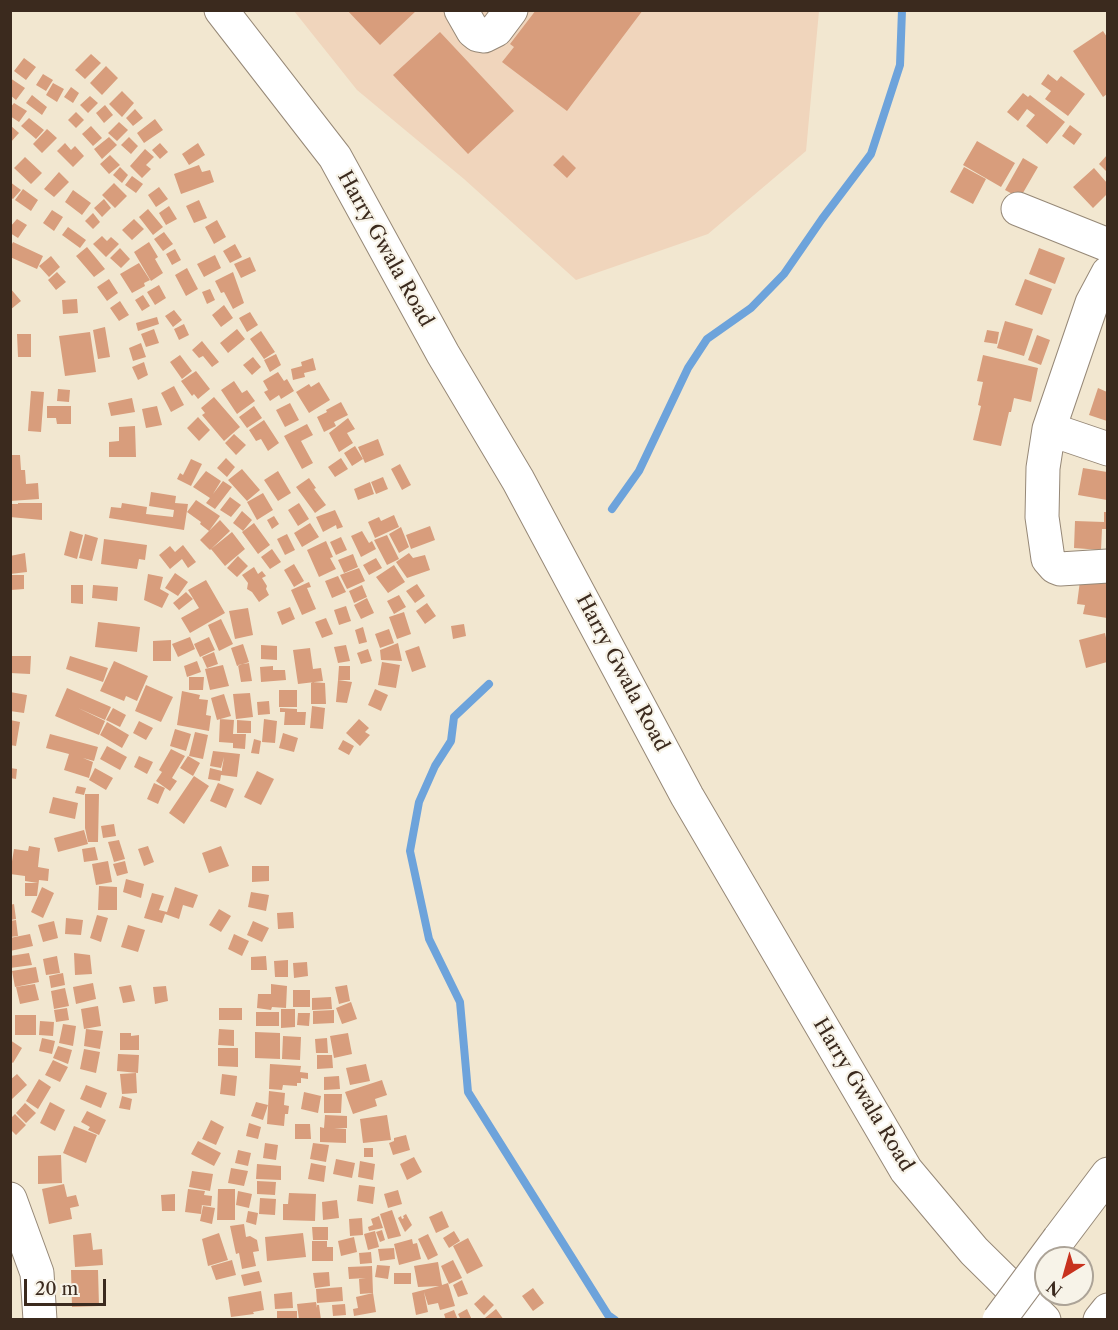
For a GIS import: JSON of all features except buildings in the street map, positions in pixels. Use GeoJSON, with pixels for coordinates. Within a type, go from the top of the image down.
{"type":"FeatureCollection","features":[{"type":"Feature","properties":{"kind":"main road","name":"Harry Gwala Road"},"geometry":{"type":"LineString","coordinates":[[221,10],[335,157],[443,354],[518,480],[687,796],[906,1170],[974,1251],[1044,1320]]}},
{"type":"Feature","properties":{"kind":"main road"},"geometry":{"type":"LineString","coordinates":[[461,10],[473,31],[484,36],[496,30],[511,10]]}},
{"type":"Feature","properties":{"kind":"main road"},"geometry":{"type":"LineString","coordinates":[[1018,209],[1107,245]]}},
{"type":"Feature","properties":{"kind":"main road"},"geometry":{"type":"LineString","coordinates":[[1107,273],[1092,303],[1049,429],[1043,468],[1042,517],[1048,559],[1051,564],[1060,569],[1107,566]]}},
{"type":"Feature","properties":{"kind":"main road"},"geometry":{"type":"LineString","coordinates":[[1049,429],[1107,449]]}},
{"type":"Feature","properties":{"kind":"main road"},"geometry":{"type":"LineString","coordinates":[[999,1320],[1107,1174]]}},
{"type":"Feature","properties":{"kind":"main road"},"geometry":{"type":"LineString","coordinates":[[10,1199],[37,1273],[40,1320]]}},
{"type":"Feature","properties":{"kind":"main road"},"geometry":{"type":"LineString","coordinates":[[1100,1320],[1107,1310]]}},
{"type":"Feature","properties":{"kind":"shaded area"},"geometry":{"type":"Polygon","coordinates":[[[294,11],[819,11],[806,151],[708,234],[576,280],[464,179],[357,90],[294,11]]]}},
{"type":"Feature","properties":{"kind":"waterway"},"geometry":{"type":"LineString","coordinates":[[612,509],[639,471],[688,368],[707,339],[751,308],[784,274],[871,154],[900,65],[902,10]]}},
{"type":"Feature","properties":{"kind":"waterway"},"geometry":{"type":"LineString","coordinates":[[489,684],[454,717],[451,741],[435,766],[419,802],[410,851],[429,939],[460,1002],[468,1092],[608,1315],[615,1320]]}}]}
